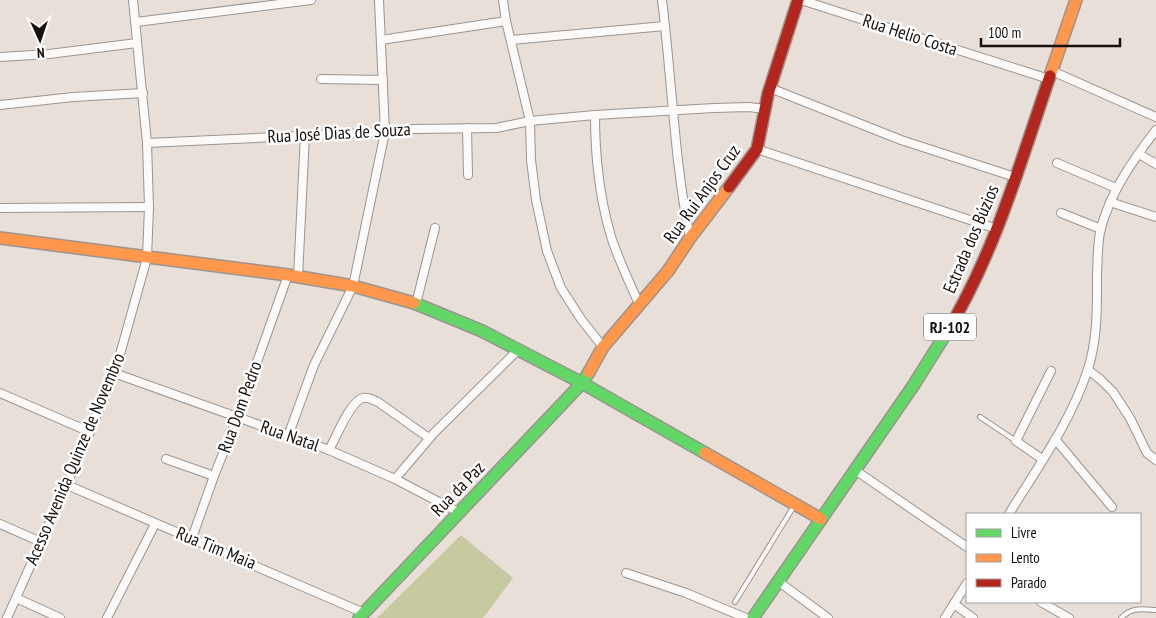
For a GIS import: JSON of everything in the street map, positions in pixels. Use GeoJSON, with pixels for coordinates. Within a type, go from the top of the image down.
{"type":"FeatureCollection","features":[{"type":"Feature","properties":{"kind":"street","name":"Acesso Avenida Quinze de Novembro"},"geometry":{"type":"LineString","coordinates":[[7,618],[67,485],[114,373],[147,258],[149,207],[147,143],[133,0]]}},
{"type":"Feature","properties":{"kind":"street"},"geometry":{"type":"LineString","coordinates":[[136,22],[311,0]]}},
{"type":"Feature","properties":{"kind":"street"},"geometry":{"type":"LineString","coordinates":[[288,436],[314,365],[353,286],[385,132],[378,0]]}},
{"type":"Feature","properties":{"kind":"street"},"geometry":{"type":"LineString","coordinates":[[503,0],[506,21],[530,121],[531,160],[536,200],[547,251],[561,288],[581,320],[603,347]]}},
{"type":"Feature","properties":{"kind":"street"},"geometry":{"type":"LineString","coordinates":[[662,0],[683,203],[690,238]]}},
{"type":"Feature","properties":{"kind":"street","name":"Rua Helio Costa"},"geometry":{"type":"LineString","coordinates":[[799,0],[1050,75],[1156,117]]}},
{"type":"Feature","properties":{"kind":"street","name":"Rua Rui Anjos Cruz"},"geometry":{"type":"LineString","coordinates":[[582,383],[603,347],[668,272],[690,238],[757,149],[770,88],[799,0]]}},
{"type":"Feature","properties":{"kind":"street","name":"Estrada dos Búzios"},"geometry":{"type":"LineString","coordinates":[[752,618],[779,582],[912,386],[955,319],[979,272],[997,229],[1076,0]]}},
{"type":"Feature","properties":{"kind":"street"},"geometry":{"type":"LineString","coordinates":[[381,40],[506,21]]}},
{"type":"Feature","properties":{"kind":"street"},"geometry":{"type":"LineString","coordinates":[[512,40],[665,26]]}},
{"type":"Feature","properties":{"kind":"street"},"geometry":{"type":"LineString","coordinates":[[0,57],[48,54],[137,43]]}},
{"type":"Feature","properties":{"kind":"street"},"geometry":{"type":"LineString","coordinates":[[320,80],[383,80]]}},
{"type":"Feature","properties":{"kind":"street"},"geometry":{"type":"LineString","coordinates":[[770,88],[901,140],[1015,177]]}},
{"type":"Feature","properties":{"kind":"street"},"geometry":{"type":"LineString","coordinates":[[0,105],[73,97],[143,93]]}},
{"type":"Feature","properties":{"kind":"street","name":"Rua José Dias de Souza"},"geometry":{"type":"LineString","coordinates":[[147,143],[414,129],[496,128],[530,121],[595,115],[750,107],[765,109]]}},
{"type":"Feature","properties":{"kind":"street"},"geometry":{"type":"LineString","coordinates":[[595,115],[595,150],[604,207],[611,235],[640,304]]}},
{"type":"Feature","properties":{"kind":"street"},"geometry":{"type":"LineString","coordinates":[[467,128],[468,175]]}},
{"type":"Feature","properties":{"kind":"street"},"geometry":{"type":"LineString","coordinates":[[1010,513],[1075,404],[1088,370],[1096,326],[1101,230],[1116,188],[1156,130]]}},
{"type":"Feature","properties":{"kind":"street","name":"Rua Dom Pedro"},"geometry":{"type":"LineString","coordinates":[[192,538],[214,476],[293,276],[305,135]]}},
{"type":"Feature","properties":{"kind":"street"},"geometry":{"type":"LineString","coordinates":[[757,149],[997,229]]}},
{"type":"Feature","properties":{"kind":"street"},"geometry":{"type":"LineString","coordinates":[[1139,154],[1156,164]]}},
{"type":"Feature","properties":{"kind":"street"},"geometry":{"type":"LineString","coordinates":[[1057,163],[1116,188]]}},
{"type":"Feature","properties":{"kind":"street"},"geometry":{"type":"LineString","coordinates":[[1110,202],[1156,217]]}},
{"type":"Feature","properties":{"kind":"street"},"geometry":{"type":"LineString","coordinates":[[0,208],[149,207]]}},
{"type":"Feature","properties":{"kind":"street"},"geometry":{"type":"LineString","coordinates":[[1062,213],[1101,230]]}},
{"type":"Feature","properties":{"kind":"street"},"geometry":{"type":"LineString","coordinates":[[416,304],[435,228]]}},
{"type":"Feature","properties":{"kind":"street"},"geometry":{"type":"LineString","coordinates":[[0,238],[293,276],[353,286],[416,304],[452,317],[582,383],[821,519]]}},
{"type":"Feature","properties":{"kind":"street"},"geometry":{"type":"LineString","coordinates":[[395,479],[459,406],[518,350]]}},
{"type":"Feature","properties":{"kind":"street"},"geometry":{"type":"LineString","coordinates":[[1088,370],[1113,392],[1130,418],[1147,453],[1156,460]]}},
{"type":"Feature","properties":{"kind":"street"},"geometry":{"type":"LineString","coordinates":[[1042,459],[1016,441],[1051,371]]}},
{"type":"Feature","properties":{"kind":"street","name":"Rua Natal"},"geometry":{"type":"LineString","coordinates":[[114,373],[329,450],[395,479],[460,513]]}},
{"type":"Feature","properties":{"kind":"street","name":"Rua da Paz"},"geometry":{"type":"LineString","coordinates":[[364,615],[582,383]]}},
{"type":"Feature","properties":{"kind":"street"},"geometry":{"type":"LineString","coordinates":[[0,392],[90,432]]}},
{"type":"Feature","properties":{"kind":"street"},"geometry":{"type":"LineString","coordinates":[[329,450],[354,404],[362,398],[370,398],[378,402],[429,438]]}},
{"type":"Feature","properties":{"kind":"street"},"geometry":{"type":"LineString","coordinates":[[1055,439],[1112,507]]}},
{"type":"Feature","properties":{"kind":"street"},"geometry":{"type":"LineString","coordinates":[[166,459],[214,476]]}},
{"type":"Feature","properties":{"kind":"street"},"geometry":{"type":"LineString","coordinates":[[855,470],[966,546]]}},
{"type":"Feature","properties":{"kind":"street","name":"Rua Tim Maia"},"geometry":{"type":"LineString","coordinates":[[67,485],[155,524],[192,538],[364,615]]}},
{"type":"Feature","properties":{"kind":"street"},"geometry":{"type":"LineString","coordinates":[[0,524],[41,542]]}},
{"type":"Feature","properties":{"kind":"street"},"geometry":{"type":"LineString","coordinates":[[107,618],[155,524]]}},
{"type":"Feature","properties":{"kind":"street"},"geometry":{"type":"LineString","coordinates":[[626,573],[686,593],[746,618]]}},
{"type":"Feature","properties":{"kind":"street"},"geometry":{"type":"LineString","coordinates":[[779,582],[828,618]]}},
{"type":"Feature","properties":{"kind":"street"},"geometry":{"type":"LineString","coordinates":[[945,618],[966,585]]}},
{"type":"Feature","properties":{"kind":"street"},"geometry":{"type":"LineString","coordinates":[[16,598],[60,618]]}},
{"type":"Feature","properties":{"kind":"street"},"geometry":{"type":"LineString","coordinates":[[1043,603],[1069,618]]}},
{"type":"Feature","properties":{"kind":"street"},"geometry":{"type":"LineString","coordinates":[[954,604],[973,618]]}},
{"type":"Feature","properties":{"kind":"lane"},"geometry":{"type":"LineString","coordinates":[[980,417],[1016,441]]}},
{"type":"Feature","properties":{"kind":"lane"},"geometry":{"type":"LineString","coordinates":[[735,602],[795,504]]}},
{"type":"Feature","properties":{"kind":"lane"},"geometry":{"type":"LineString","coordinates":[[1121,618],[1130,610],[1138,608],[1156,610]]}},
{"type":"Feature","properties":{"kind":"green space"},"geometry":{"type":"Polygon","coordinates":[[[461,535],[513,578],[483,618],[377,618],[461,535]]]}},
{"type":"Feature","properties":{"kind":"traffic: fast"},"geometry":{"type":"LineString","coordinates":[[414,303],[482,331],[582,383],[705,453]]}},
{"type":"Feature","properties":{"kind":"traffic: fast"},"geometry":{"type":"LineString","coordinates":[[753,618],[913,386],[945,335]]}},
{"type":"Feature","properties":{"kind":"traffic: fast"},"geometry":{"type":"LineString","coordinates":[[359,618],[582,383],[589,372]]}},
{"type":"Feature","properties":{"kind":"traffic: slow"},"geometry":{"type":"LineString","coordinates":[[1050,76],[1076,0]]}},
{"type":"Feature","properties":{"kind":"traffic: slow"},"geometry":{"type":"LineString","coordinates":[[589,372],[603,347],[668,271],[690,238],[729,187]]}},
{"type":"Feature","properties":{"kind":"traffic: slow"},"geometry":{"type":"LineString","coordinates":[[0,238],[288,275],[353,286],[414,303]]}},
{"type":"Feature","properties":{"kind":"traffic: slow"},"geometry":{"type":"LineString","coordinates":[[705,453],[821,519]]}},
{"type":"Feature","properties":{"kind":"traffic: jam"},"geometry":{"type":"LineString","coordinates":[[729,187],[757,149],[768,94],[798,0]]}},
{"type":"Feature","properties":{"kind":"traffic: jam"},"geometry":{"type":"LineString","coordinates":[[945,335],[962,305],[992,241],[1017,175],[1050,76]]}}]}
